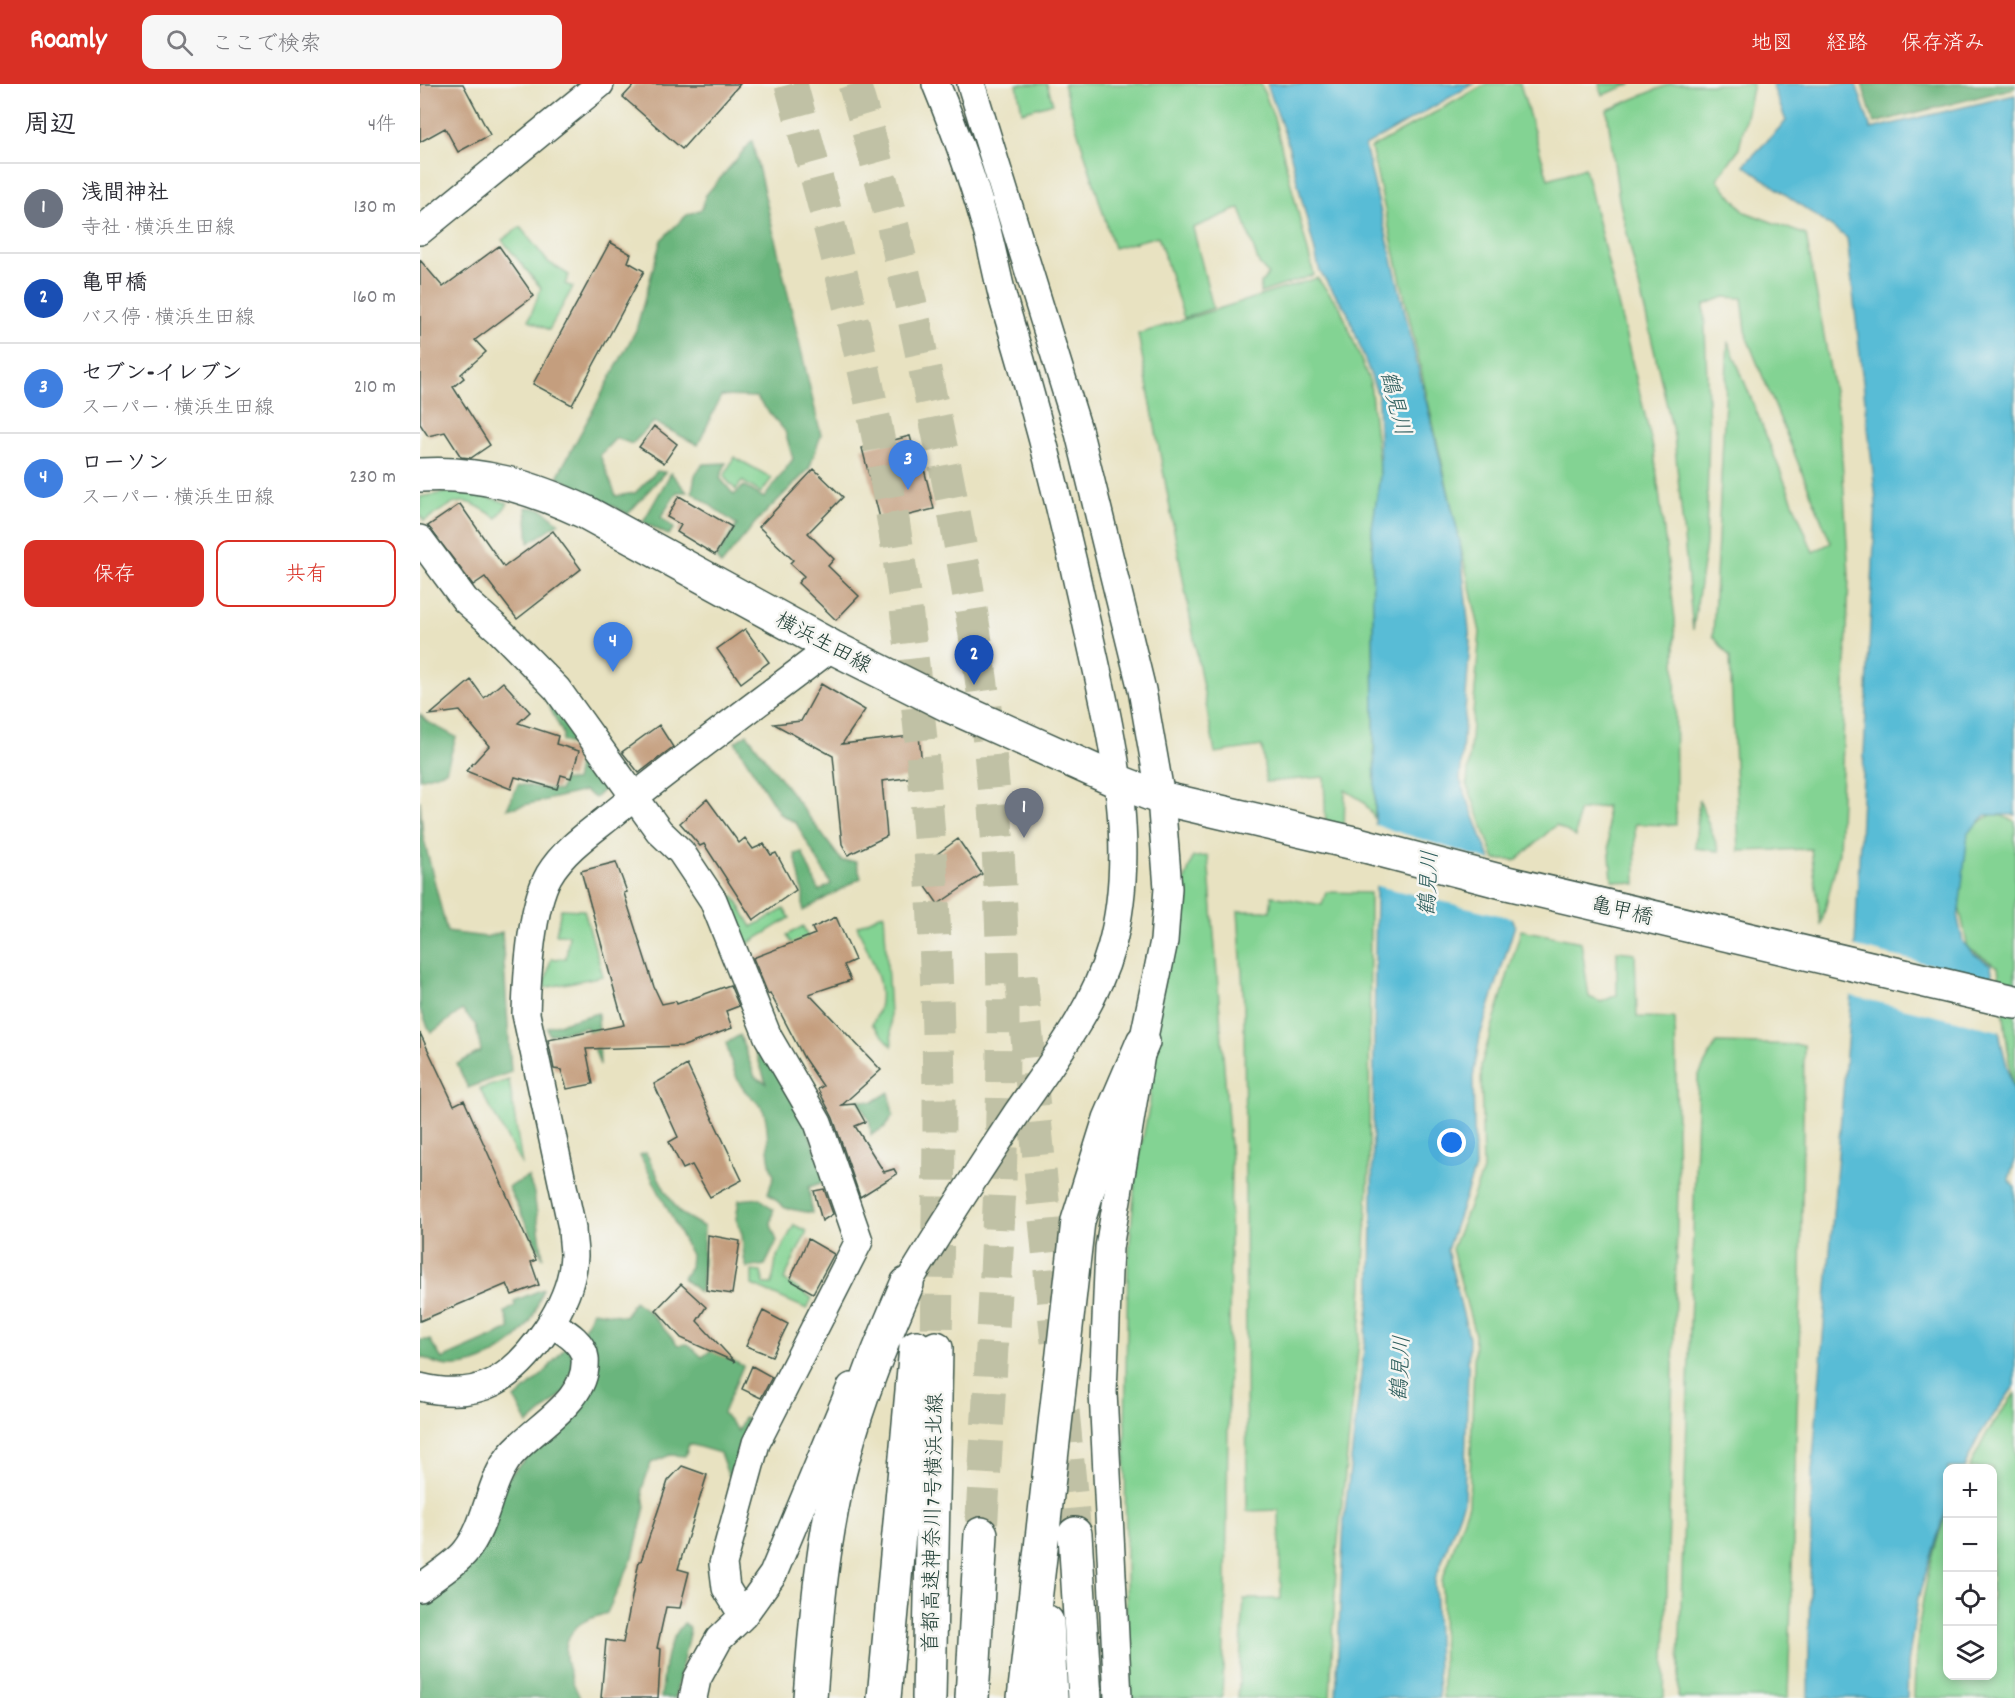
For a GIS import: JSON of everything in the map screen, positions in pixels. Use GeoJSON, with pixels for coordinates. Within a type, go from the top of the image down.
{"type":"FeatureCollection","features":[{"type":"Feature","properties":{"kind":"main road","name":"横浜生田線"},"geometry":{"type":"LineString","coordinates":[[420,475],[495,478],[549,496],[585,512],[832,647],[948,705],[1117,781],[1161,798],[1230,813]]}},
{"type":"Feature","properties":{"kind":"main road","name":"亀甲橋"},"geometry":{"type":"LineString","coordinates":[[1230,813],[1507,883],[2015,1002]]}},
{"type":"Feature","properties":{"kind":"main road"},"geometry":{"type":"LineString","coordinates":[[1024,1698],[1078,1221],[1110,1119],[1143,1042]]}},
{"type":"Feature","properties":{"kind":"main road"},"geometry":{"type":"LineString","coordinates":[[810,1698],[826,1549],[843,1455],[872,1366],[907,1284]]}},
{"type":"Feature","properties":{"kind":"main road","name":"首都高速神奈川7号横浜北線"},"geometry":{"type":"LineString","coordinates":[[884,1698],[926,1348],[928,1698]]}},
{"type":"Feature","properties":{"kind":"main road"},"geometry":{"type":"LineString","coordinates":[[1048,1477],[1046,1596],[1051,1698]]}},
{"type":"Feature","properties":{"kind":"main road"},"geometry":{"type":"LineString","coordinates":[[972,1698],[981,1534]]}},
{"type":"Feature","properties":{"kind":"main road"},"geometry":{"type":"LineString","coordinates":[[1075,1534],[1085,1698]]}},
{"type":"Feature","properties":{"kind":"main road"},"geometry":{"type":"LineString","coordinates":[[822,1698],[826,1549]]}},
{"type":"Feature","properties":{"kind":"street"},"geometry":{"type":"LineString","coordinates":[[420,231],[600,84]]}},
{"type":"Feature","properties":{"kind":"street"},"geometry":{"type":"LineString","coordinates":[[918,84],[995,272]]}},
{"type":"Feature","properties":{"kind":"street"},"geometry":{"type":"LineString","coordinates":[[693,1698],[707,1657],[719,1639],[743,1616],[773,1574],[859,1367],[955,1205],[1069,1036],[1110,950],[1123,885],[1122,825],[1117,781],[1104,701],[1069,541],[1038,420],[995,272],[985,222],[936,84]]}},
{"type":"Feature","properties":{"kind":"street"},"geometry":{"type":"LineString","coordinates":[[953,84],[1036,300]]}},
{"type":"Feature","properties":{"kind":"street"},"geometry":{"type":"LineString","coordinates":[[971,84],[1079,433],[1142,690],[1161,798],[1167,898],[1164,941],[1143,1042],[1109,1248],[1103,1392],[1118,1698]]}},
{"type":"Feature","properties":{"kind":"street"},"geometry":{"type":"LineString","coordinates":[[420,539],[465,600],[506,636],[557,689],[659,831],[681,852],[714,900],[768,1037],[818,1123],[859,1241],[756,1443],[723,1564],[726,1588],[743,1616]]}},
{"type":"Feature","properties":{"kind":"street"},"geometry":{"type":"LineString","coordinates":[[420,1387],[438,1392],[463,1390],[493,1382],[516,1368],[529,1356],[562,1305],[574,1257],[572,1228],[526,1014],[527,980],[538,912],[549,876],[565,855],[636,796],[832,647]]}},
{"type":"Feature","properties":{"kind":"street"},"geometry":{"type":"LineString","coordinates":[[420,1588],[464,1554],[474,1541],[500,1471],[511,1455],[573,1395],[584,1370],[585,1355],[575,1339],[551,1323]]}},
{"type":"Feature","properties":{"kind":"green space"},"geometry":{"type":"Polygon","coordinates":[[[1017,84],[1047,84],[1053,103],[1022,112],[1017,84]]]}},
{"type":"Feature","properties":{"kind":"green space"},"geometry":{"type":"Polygon","coordinates":[[[1063,84],[1261,84],[1274,118],[1314,275],[1260,293],[1261,283],[1268,274],[1259,264],[1240,208],[1193,228],[1213,308],[1184,318],[1158,236],[1114,248],[1063,84]]]}},
{"type":"Feature","properties":{"kind":"green space"},"geometry":{"type":"Polygon","coordinates":[[[1486,84],[1520,84],[1548,179],[1585,168],[1654,452],[1675,619],[1676,825],[1635,824],[1636,884],[1612,880],[1606,806],[1578,811],[1576,837],[1556,825],[1517,860],[1495,860],[1467,784],[1480,632],[1371,148],[1486,84]]]}},
{"type":"Feature","properties":{"kind":"green space"},"geometry":{"type":"Polygon","coordinates":[[[1599,84],[1632,84],[1602,95],[1599,84]]]}},
{"type":"Feature","properties":{"kind":"green space"},"geometry":{"type":"Polygon","coordinates":[[[1670,84],[1753,84],[1739,149],[1717,179],[1745,212],[1806,235],[1840,425],[1849,576],[1839,852],[1821,926],[1811,849],[1739,851],[1730,657],[1713,636],[1728,341],[1813,552],[1831,543],[1747,338],[1742,298],[1724,297],[1704,305],[1709,427],[1706,544],[1693,630],[1674,436],[1619,199],[1607,110],[1670,84]]]}},
{"type":"Feature","properties":{"kind":"green space"},"geometry":{"type":"Polygon","coordinates":[[[1862,84],[2015,84],[2015,88],[1874,123],[1862,84]]]}},
{"type":"Feature","properties":{"kind":"green space"},"geometry":{"type":"Polygon","coordinates":[[[752,141],[821,435],[809,469],[755,523],[721,565],[716,558],[737,525],[692,492],[695,475],[703,464],[726,463],[720,478],[734,495],[744,486],[764,498],[793,459],[785,431],[756,397],[721,396],[698,445],[654,422],[632,444],[616,438],[600,455],[616,496],[635,493],[657,471],[665,472],[628,514],[557,477],[636,330],[661,240],[687,215],[702,209],[705,196],[752,141]]]}},
{"type":"Feature","properties":{"kind":"green space"},"geometry":{"type":"Polygon","coordinates":[[[520,227],[548,262],[569,275],[565,284],[573,287],[549,330],[529,320],[541,288],[502,240],[520,227]]]}},
{"type":"Feature","properties":{"kind":"green space"},"geometry":{"type":"Polygon","coordinates":[[[1317,278],[1340,307],[1370,383],[1380,476],[1372,529],[1375,819],[1363,801],[1345,790],[1344,833],[1326,831],[1324,777],[1266,782],[1262,746],[1215,753],[1138,334],[1317,278]]]}},
{"type":"Feature","properties":{"kind":"green space"},"geometry":{"type":"Polygon","coordinates":[[[734,457],[772,478],[761,493],[742,481],[736,490],[724,477],[734,457]]]}},
{"type":"Feature","properties":{"kind":"green space"},"geometry":{"type":"Polygon","coordinates":[[[671,473],[687,492],[677,492],[661,517],[674,528],[668,535],[643,522],[671,473]]]}},
{"type":"Feature","properties":{"kind":"green space"},"geometry":{"type":"Polygon","coordinates":[[[450,492],[480,495],[508,503],[497,518],[475,505],[460,502],[424,521],[420,514],[420,497],[450,492]]]}},
{"type":"Feature","properties":{"kind":"green space"},"geometry":{"type":"Polygon","coordinates":[[[526,507],[542,509],[559,523],[529,543],[526,507]]]}},
{"type":"Feature","properties":{"kind":"green space"},"geometry":{"type":"Polygon","coordinates":[[[532,673],[613,781],[595,798],[585,791],[507,809],[518,784],[560,791],[563,780],[575,781],[581,748],[562,741],[563,734],[532,673]]]}},
{"type":"Feature","properties":{"kind":"green space"},"geometry":{"type":"Polygon","coordinates":[[[420,714],[426,721],[456,737],[446,771],[420,779],[420,714]]]}},
{"type":"Feature","properties":{"kind":"green space"},"geometry":{"type":"Polygon","coordinates":[[[747,734],[842,861],[856,861],[861,878],[803,911],[803,894],[795,854],[802,852],[819,891],[831,884],[796,823],[780,814],[735,742],[747,734]]]}},
{"type":"Feature","properties":{"kind":"green space"},"geometry":{"type":"Polygon","coordinates":[[[1699,799],[1719,851],[1695,848],[1699,799]]]}},
{"type":"Feature","properties":{"kind":"green space"},"geometry":{"type":"Polygon","coordinates":[[[420,800],[423,836],[447,932],[486,937],[502,932],[511,1072],[468,1088],[457,1064],[481,1051],[476,1025],[462,1010],[431,1033],[420,1009],[420,800]]]}},
{"type":"Feature","properties":{"kind":"green space"},"geometry":{"type":"Polygon","coordinates":[[[1994,813],[2015,821],[2015,1091],[2012,1084],[1998,967],[1968,948],[1959,906],[1963,833],[1994,813]]]}},
{"type":"Feature","properties":{"kind":"green space"},"geometry":{"type":"Polygon","coordinates":[[[1208,856],[1231,1159],[1226,1595],[1222,1698],[1127,1698],[1125,1433],[1128,1265],[1136,1171],[1150,1103],[1152,1054],[1175,909],[1193,857],[1208,856]]]}},
{"type":"Feature","properties":{"kind":"green space"},"geometry":{"type":"Polygon","coordinates":[[[1326,892],[1370,893],[1369,1168],[1361,1321],[1337,1550],[1330,1698],[1238,1698],[1244,1599],[1281,1599],[1279,1510],[1247,1511],[1244,1005],[1238,911],[1270,911],[1272,896],[1322,905],[1326,892]]]}},
{"type":"Feature","properties":{"kind":"green space"},"geometry":{"type":"Polygon","coordinates":[[[734,896],[752,927],[784,909],[790,918],[746,945],[726,899],[734,896]]]}},
{"type":"Feature","properties":{"kind":"green space"},"geometry":{"type":"Polygon","coordinates":[[[561,909],[584,910],[603,976],[544,988],[551,959],[566,958],[569,935],[556,934],[561,909]]]}},
{"type":"Feature","properties":{"kind":"green space"},"geometry":{"type":"Polygon","coordinates":[[[884,913],[892,1046],[872,1024],[878,1012],[880,988],[873,962],[857,926],[884,913]]]}},
{"type":"Feature","properties":{"kind":"green space"},"geometry":{"type":"Polygon","coordinates":[[[803,926],[822,969],[805,968],[787,935],[803,926]]]}},
{"type":"Feature","properties":{"kind":"green space"},"geometry":{"type":"Polygon","coordinates":[[[1521,930],[1581,942],[1589,997],[1601,1002],[1617,995],[1617,951],[1635,953],[1637,1017],[1675,1018],[1678,1189],[1664,1698],[1443,1698],[1442,1581],[1469,1504],[1475,1335],[1452,1249],[1483,1171],[1481,1065],[1521,930]]]}},
{"type":"Feature","properties":{"kind":"green space"},"geometry":{"type":"Polygon","coordinates":[[[598,1013],[600,1065],[587,1027],[549,1035],[547,1027],[598,1013]]]}},
{"type":"Feature","properties":{"kind":"green space"},"geometry":{"type":"Polygon","coordinates":[[[755,1020],[800,1109],[827,1181],[809,1187],[812,1213],[785,1208],[768,1193],[774,1176],[769,1159],[764,1112],[738,1080],[726,1043],[740,1035],[755,1077],[766,1083],[747,1025],[755,1020]]]}},
{"type":"Feature","properties":{"kind":"green space"},"geometry":{"type":"Polygon","coordinates":[[[1716,1043],[1804,1045],[1801,1285],[1788,1698],[1678,1698],[1698,1077],[1716,1043]]]}},
{"type":"Feature","properties":{"kind":"green space"},"geometry":{"type":"Polygon","coordinates":[[[509,1080],[522,1165],[480,1089],[509,1080]]]}},
{"type":"Feature","properties":{"kind":"green space"},"geometry":{"type":"Polygon","coordinates":[[[889,1092],[893,1115],[885,1127],[871,1135],[870,1123],[858,1100],[873,1102],[889,1092]]]}},
{"type":"Feature","properties":{"kind":"green space"},"geometry":{"type":"Polygon","coordinates":[[[646,1153],[666,1192],[680,1213],[704,1227],[702,1287],[699,1292],[683,1278],[690,1267],[691,1255],[640,1155],[646,1153]]]}},
{"type":"Feature","properties":{"kind":"green space"},"geometry":{"type":"Polygon","coordinates":[[[528,1177],[534,1193],[543,1258],[508,1187],[528,1177]]]}},
{"type":"Feature","properties":{"kind":"green space"},"geometry":{"type":"Polygon","coordinates":[[[760,1198],[773,1210],[771,1225],[777,1241],[765,1265],[747,1268],[742,1234],[736,1219],[739,1200],[760,1198]]]}},
{"type":"Feature","properties":{"kind":"green space"},"geometry":{"type":"Polygon","coordinates":[[[794,1225],[807,1231],[784,1280],[812,1298],[807,1309],[752,1285],[752,1271],[761,1272],[764,1284],[772,1284],[776,1260],[794,1225]]]}},
{"type":"Feature","properties":{"kind":"green space"},"geometry":{"type":"Polygon","coordinates":[[[543,1289],[533,1316],[524,1330],[504,1348],[492,1355],[467,1365],[455,1366],[439,1364],[420,1356],[420,1340],[430,1340],[442,1359],[510,1329],[505,1312],[515,1306],[514,1301],[543,1289]]]}},
{"type":"Feature","properties":{"kind":"green space"},"geometry":{"type":"Polygon","coordinates":[[[634,1301],[650,1313],[678,1345],[688,1344],[702,1357],[713,1349],[743,1366],[723,1413],[738,1431],[744,1417],[756,1422],[737,1479],[728,1475],[720,1453],[689,1444],[685,1456],[670,1455],[651,1463],[642,1489],[645,1507],[633,1557],[607,1613],[580,1624],[567,1641],[568,1669],[580,1698],[420,1698],[420,1601],[511,1474],[581,1399],[582,1332],[593,1311],[625,1316],[634,1301]]]}},
{"type":"Feature","properties":{"kind":"green space"},"geometry":{"type":"Polygon","coordinates":[[[567,1345],[575,1360],[565,1392],[528,1424],[515,1399],[544,1373],[567,1345]]]}},
{"type":"Feature","properties":{"kind":"green space"},"geometry":{"type":"Polygon","coordinates":[[[2015,1393],[2015,1698],[1914,1698],[1916,1650],[1922,1604],[1932,1557],[1943,1524],[1943,1680],[1997,1680],[1997,1464],[1971,1464],[1987,1433],[2015,1393]]]}},
{"type":"Feature","properties":{"kind":"green space"},"geometry":{"type":"Polygon","coordinates":[[[684,1623],[690,1629],[675,1698],[661,1698],[664,1667],[669,1649],[684,1623]]]}},
{"type":"Feature","properties":{"kind":"water","name":"鶴見川"},"geometry":{"type":"Polygon","coordinates":[[[1267,84],[1473,84],[1365,146],[1460,542],[1470,641],[1460,780],[1515,925],[1480,1036],[1473,1078],[1475,1168],[1447,1250],[1469,1338],[1464,1501],[1435,1580],[1439,1698],[1336,1698],[1344,1520],[1371,1290],[1376,889],[1372,529],[1380,476],[1378,395],[1347,311],[1320,272],[1287,140],[1267,84]]]}},
{"type":"Feature","properties":{"kind":"water"},"geometry":{"type":"Polygon","coordinates":[[[1772,84],[1856,84],[1871,129],[2015,95],[2015,815],[1986,815],[1968,833],[1958,919],[1963,942],[1972,953],[1991,965],[2001,1042],[2015,1098],[2015,1161],[2009,1179],[2015,1188],[2015,1385],[1979,1436],[1966,1464],[1943,1464],[1943,1519],[1918,1598],[1908,1664],[1907,1698],[1808,1698],[1812,1472],[1855,945],[1876,500],[1847,238],[1744,165],[1786,121],[1772,84]]]}},
{"type":"Feature","properties":{"kind":"pier"},"geometry":{"type":"Polygon","coordinates":[[[1372,824],[1495,862],[1516,919],[1373,885],[1372,824]]]}},
{"type":"Feature","properties":{"kind":"pier"},"geometry":{"type":"Polygon","coordinates":[[[1852,946],[1996,980],[2003,1032],[1848,995],[1852,946]]]}},
{"type":"Feature","properties":{"kind":"building"},"geometry":{"type":"Polygon","coordinates":[[[420,84],[463,84],[490,135],[458,152],[445,128],[420,142],[420,84]]]}},
{"type":"Feature","properties":{"kind":"building"},"geometry":{"type":"Polygon","coordinates":[[[635,84],[740,84],[682,149],[623,97],[635,84]]]}},
{"type":"Feature","properties":{"kind":"building"},"geometry":{"type":"Polygon","coordinates":[[[610,242],[631,254],[628,262],[644,271],[572,405],[533,384],[610,242]]]}},
{"type":"Feature","properties":{"kind":"building"},"geometry":{"type":"Polygon","coordinates":[[[499,246],[534,296],[475,340],[486,352],[461,374],[464,378],[453,387],[490,445],[471,458],[461,457],[445,432],[428,436],[420,424],[420,260],[443,287],[499,246]]]}},
{"type":"Feature","properties":{"kind":"building"},"geometry":{"type":"Polygon","coordinates":[[[654,426],[677,444],[664,463],[639,447],[654,426]]]}},
{"type":"Feature","properties":{"kind":"building"},"geometry":{"type":"Polygon","coordinates":[[[910,436],[916,458],[921,457],[934,509],[881,522],[862,448],[910,436]]]}},
{"type":"Feature","properties":{"kind":"building"},"geometry":{"type":"Polygon","coordinates":[[[814,469],[843,497],[808,533],[834,559],[828,566],[859,596],[836,620],[798,583],[804,576],[790,563],[793,560],[759,527],[814,469]]]}},
{"type":"Feature","properties":{"kind":"building"},"geometry":{"type":"Polygon","coordinates":[[[679,496],[732,527],[715,555],[677,532],[681,525],[667,517],[679,496]]]}},
{"type":"Feature","properties":{"kind":"building"},"geometry":{"type":"Polygon","coordinates":[[[460,504],[504,567],[553,531],[581,569],[517,619],[485,577],[473,585],[428,526],[460,504]]]}},
{"type":"Feature","properties":{"kind":"building"},"geometry":{"type":"Polygon","coordinates":[[[745,629],[769,662],[741,683],[717,649],[745,629]]]}},
{"type":"Feature","properties":{"kind":"building"},"geometry":{"type":"Polygon","coordinates":[[[471,680],[484,698],[503,682],[530,712],[518,723],[558,736],[556,744],[579,751],[571,778],[561,775],[557,789],[515,777],[511,789],[466,771],[489,746],[460,711],[430,715],[471,680]]]}},
{"type":"Feature","properties":{"kind":"building"},"geometry":{"type":"Polygon","coordinates":[[[821,684],[865,710],[842,744],[919,735],[923,776],[882,781],[887,836],[848,855],[842,844],[833,756],[774,724],[801,721],[821,684]]]}},
{"type":"Feature","properties":{"kind":"building"},"geometry":{"type":"Polygon","coordinates":[[[659,725],[673,747],[639,773],[622,752],[659,725]]]}},
{"type":"Feature","properties":{"kind":"building"},"geometry":{"type":"Polygon","coordinates":[[[707,799],[739,843],[745,838],[753,849],[764,844],[771,855],[776,853],[796,890],[753,920],[704,844],[700,846],[680,823],[707,799]]]}},
{"type":"Feature","properties":{"kind":"building"},"geometry":{"type":"Polygon","coordinates":[[[958,839],[982,874],[938,904],[922,881],[927,877],[919,867],[958,839]]]}},
{"type":"Feature","properties":{"kind":"building"},"geometry":{"type":"Polygon","coordinates":[[[616,862],[654,987],[662,1004],[676,1001],[677,1004],[730,985],[739,1006],[726,1011],[732,1028],[684,1046],[586,1049],[593,1084],[567,1089],[561,1070],[554,1069],[548,1040],[624,1025],[581,871],[616,862]]]}},
{"type":"Feature","properties":{"kind":"building"},"geometry":{"type":"Polygon","coordinates":[[[836,917],[855,960],[844,965],[851,980],[809,994],[881,1070],[842,1105],[855,1104],[865,1122],[855,1126],[884,1172],[894,1169],[897,1174],[860,1197],[833,1118],[818,1089],[823,1086],[804,1058],[770,993],[768,994],[753,958],[815,934],[812,928],[836,917]]]}},
{"type":"Feature","properties":{"kind":"building"},"geometry":{"type":"Polygon","coordinates":[[[420,1033],[454,1105],[464,1100],[536,1260],[531,1262],[539,1285],[512,1295],[507,1284],[420,1321],[420,1033]]]}},
{"type":"Feature","properties":{"kind":"building"},"geometry":{"type":"Polygon","coordinates":[[[687,1065],[742,1180],[710,1197],[692,1165],[683,1169],[669,1142],[678,1137],[654,1084],[687,1065]]]}},
{"type":"Feature","properties":{"kind":"building"},"geometry":{"type":"Polygon","coordinates":[[[824,1189],[833,1214],[822,1221],[814,1191],[824,1189]]]}},
{"type":"Feature","properties":{"kind":"building"},"geometry":{"type":"Polygon","coordinates":[[[708,1235],[740,1241],[732,1294],[706,1290],[708,1235]]]}},
{"type":"Feature","properties":{"kind":"building"},"geometry":{"type":"Polygon","coordinates":[[[808,1239],[834,1254],[813,1293],[790,1280],[808,1239]]]}},
{"type":"Feature","properties":{"kind":"building"},"geometry":{"type":"Polygon","coordinates":[[[681,1284],[706,1307],[697,1321],[735,1362],[681,1338],[656,1310],[681,1284]]]}},
{"type":"Feature","properties":{"kind":"building"},"geometry":{"type":"Polygon","coordinates":[[[763,1311],[788,1324],[772,1356],[746,1346],[763,1311]]]}},
{"type":"Feature","properties":{"kind":"building"},"geometry":{"type":"Polygon","coordinates":[[[752,1366],[772,1377],[761,1398],[742,1389],[752,1366]]]}},
{"type":"Feature","properties":{"kind":"building"},"geometry":{"type":"Polygon","coordinates":[[[682,1466],[707,1475],[678,1569],[689,1572],[680,1608],[666,1607],[657,1648],[661,1649],[658,1698],[601,1698],[606,1640],[623,1643],[639,1561],[641,1561],[668,1481],[682,1466]]]}},
{"type":"Feature","properties":{"kind":"tunnel"},"geometry":{"type":"LineString","coordinates":[[791,84],[839,263],[867,384],[891,505],[917,700],[929,835],[938,1037],[936,1348]]}},
{"type":"Feature","properties":{"kind":"tunnel"},"geometry":{"type":"LineString","coordinates":[[854,84],[896,240],[943,455],[973,623],[994,793],[1002,935],[1002,1106],[996,1277],[981,1534]]}},
{"type":"Feature","properties":{"kind":"tunnel"},"geometry":{"type":"LineString","coordinates":[[1021,976],[1057,1342]]}},
{"type":"Feature","properties":{"kind":"tunnel"},"geometry":{"type":"LineString","coordinates":[[1063,1411],[1075,1534]]}},
{"type":"Feature","properties":{"kind":"place","name":"セブン-イレブン"},"geometry":{"type":"Point","coordinates":[908,490]}},
{"type":"Feature","properties":{"kind":"place","name":"ローソン"},"geometry":{"type":"Point","coordinates":[613,672]}},
{"type":"Feature","properties":{"kind":"place","name":"亀甲橋"},"geometry":{"type":"Point","coordinates":[974,685]}},
{"type":"Feature","properties":{"kind":"place","name":"浅間神社"},"geometry":{"type":"Point","coordinates":[1024,838]}}]}
